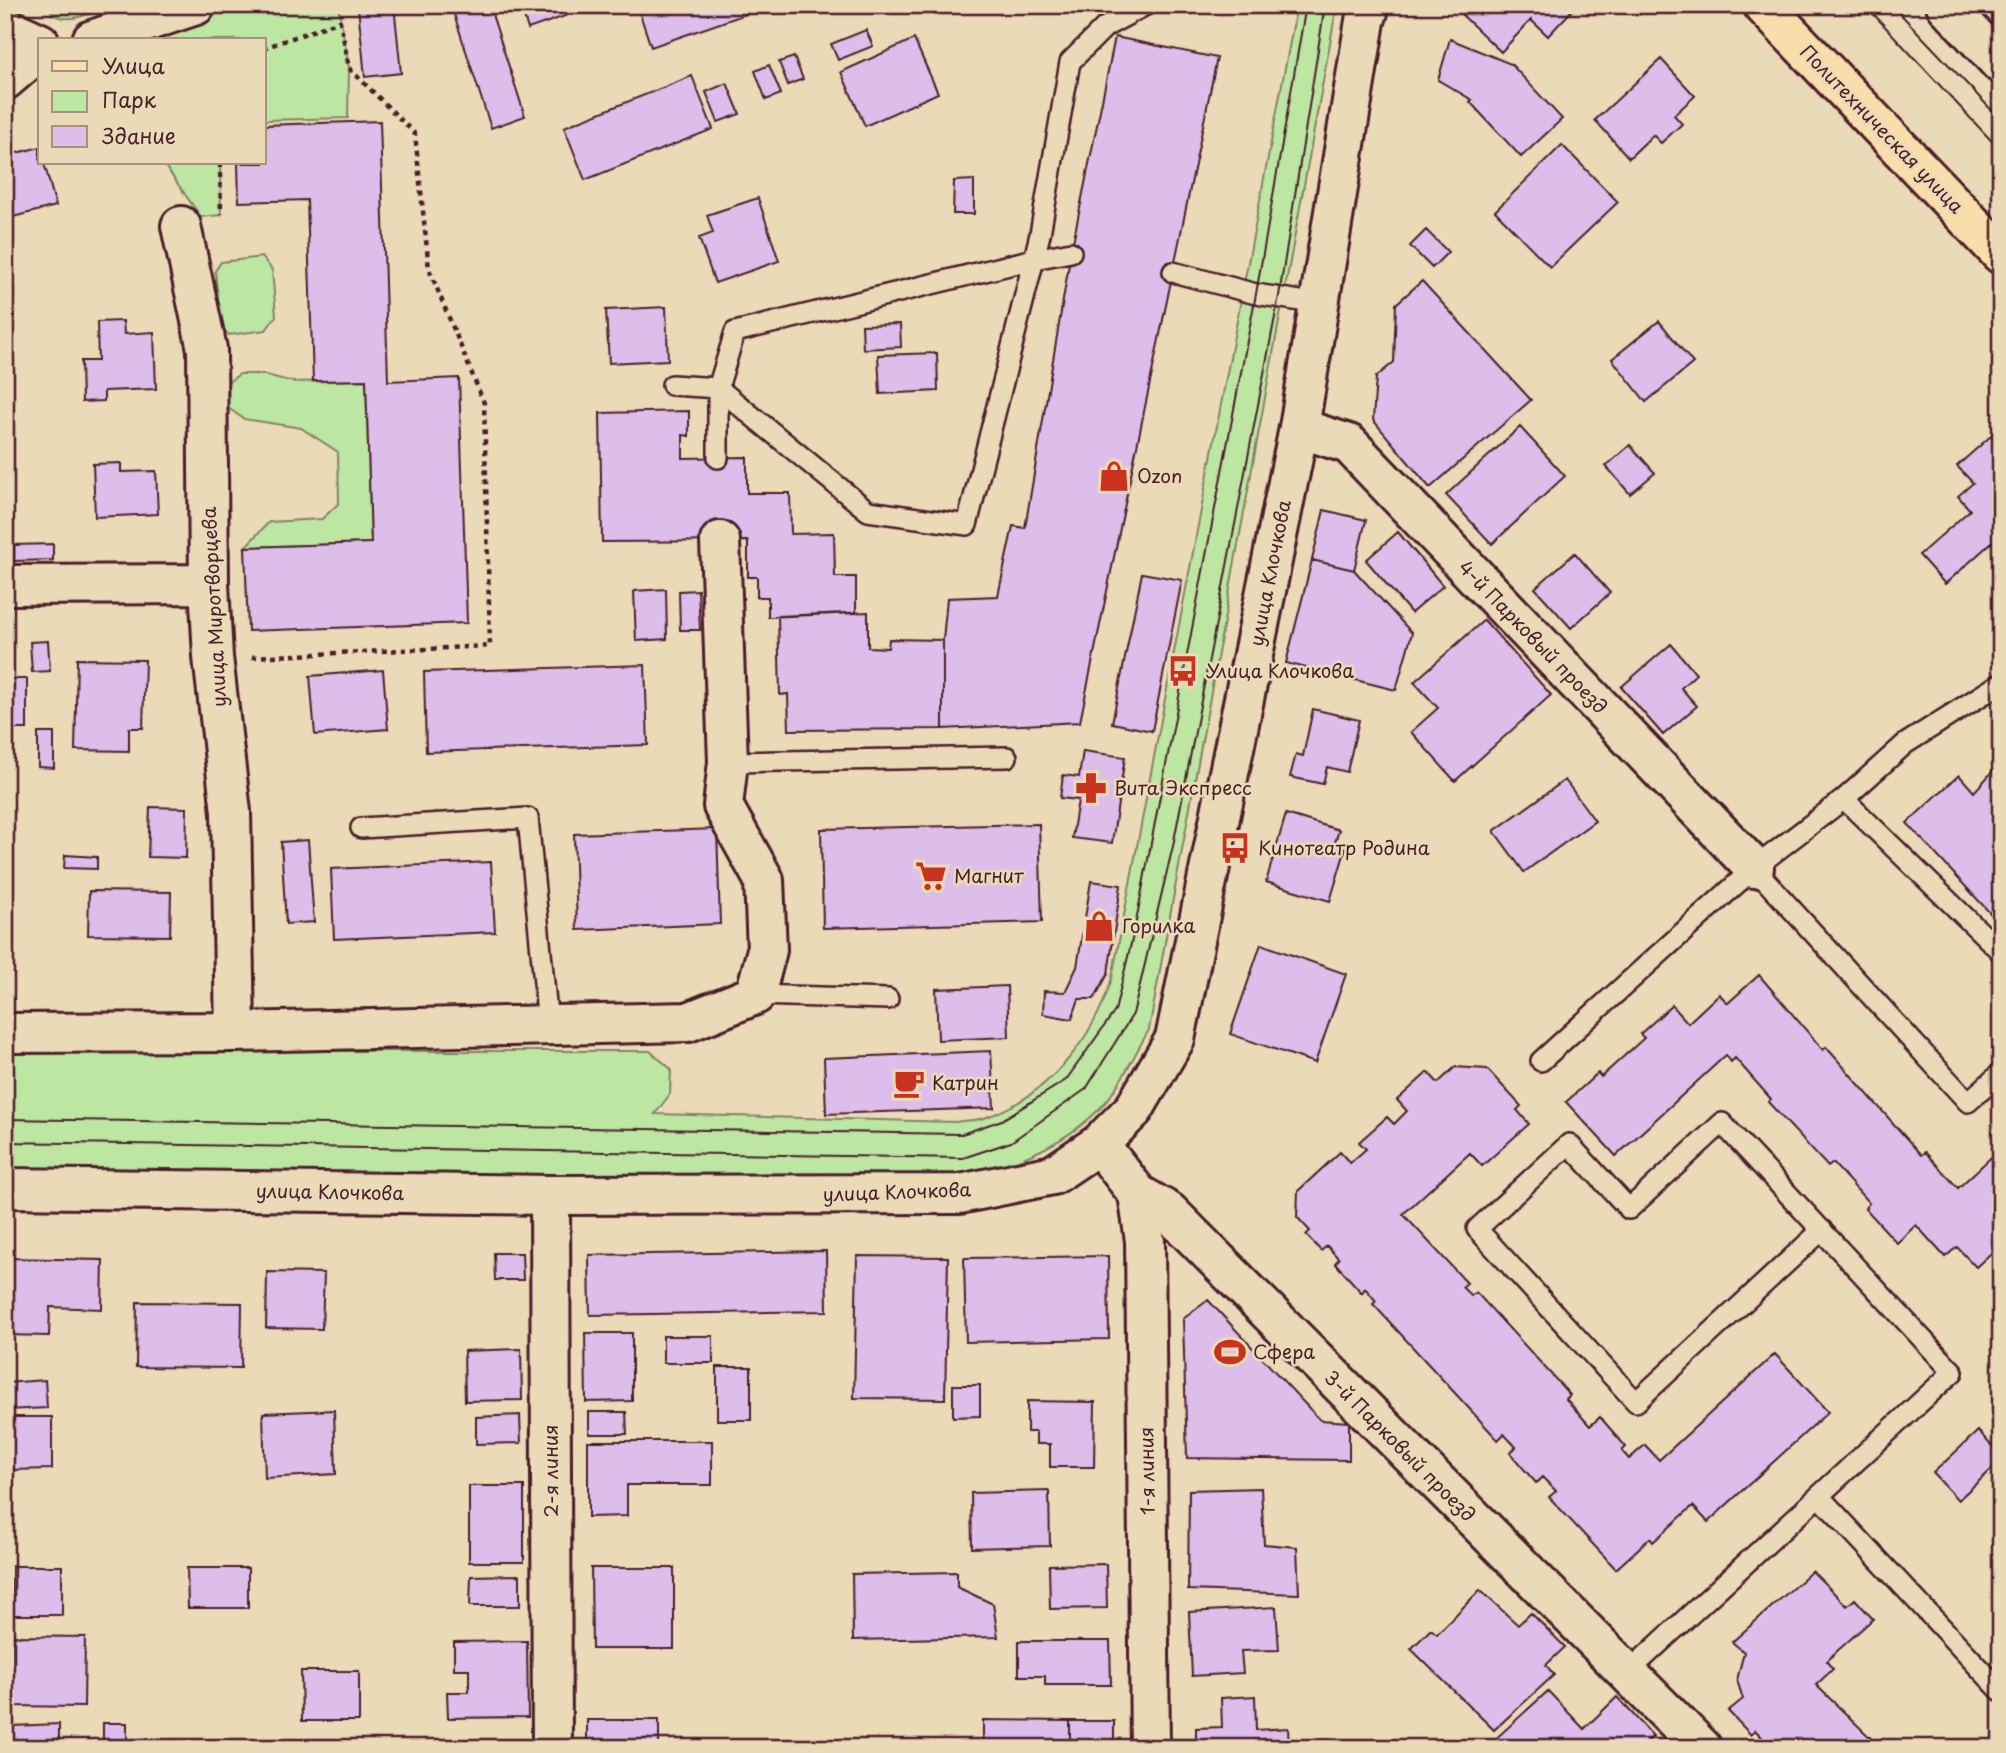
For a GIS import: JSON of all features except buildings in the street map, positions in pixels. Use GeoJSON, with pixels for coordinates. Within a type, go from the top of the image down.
{"type":"FeatureCollection","features":[{"type":"Feature","properties":{"kind":"main road","name":"Политехническая улица"},"geometry":{"type":"LineString","coordinates":[[1763,5],[2001,254]]}},
{"type":"Feature","properties":{"kind":"street"},"geometry":{"type":"LineString","coordinates":[[98,38],[195,5]]}},
{"type":"Feature","properties":{"kind":"street","name":"улица Клочкова"},"geometry":{"type":"LineString","coordinates":[[5,1188],[550,1195],[960,1194],[1053,1175],[1099,1144],[1134,1110],[1175,1039],[1299,428],[1370,5]]}},
{"type":"Feature","properties":{"kind":"street"},"geometry":{"type":"LineString","coordinates":[[1947,5],[2001,64]]}},
{"type":"Feature","properties":{"kind":"street"},"geometry":{"type":"LineString","coordinates":[[5,27],[38,42]]}},
{"type":"Feature","properties":{"kind":"street"},"geometry":{"type":"LineString","coordinates":[[5,80],[38,52]]}},
{"type":"Feature","properties":{"kind":"street","name":"улица Миротворцева"},"geometry":{"type":"LineString","coordinates":[[181,226],[207,349],[208,584],[230,812],[235,1032]]}},
{"type":"Feature","properties":{"kind":"street","name":"4-й Парковый проезд"},"geometry":{"type":"LineString","coordinates":[[1299,428],[1349,444],[1754,868]]}},
{"type":"Feature","properties":{"kind":"street"},"geometry":{"type":"LineString","coordinates":[[5,1033],[235,1032],[688,1022],[755,995],[767,950],[764,880],[723,806],[728,762],[720,541]]}},
{"type":"Feature","properties":{"kind":"street"},"geometry":{"type":"LineString","coordinates":[[5,585],[208,584]]}},
{"type":"Feature","properties":{"kind":"street","name":"3-й Парковый проезд"},"geometry":{"type":"LineString","coordinates":[[1099,1144],[1138,1194],[1169,1212],[1702,1748]]}},
{"type":"Feature","properties":{"kind":"street","name":"1-я линия"},"geometry":{"type":"LineString","coordinates":[[1138,1194],[1144,1241],[1150,1748]]}},
{"type":"Feature","properties":{"kind":"street","name":"2-я линия"},"geometry":{"type":"LineString","coordinates":[[550,1195],[552,1748]]}},
{"type":"Feature","properties":{"kind":"lane"},"geometry":{"type":"LineString","coordinates":[[672,385],[718,388],[868,511],[967,526],[1034,259],[1070,62],[1105,27],[1146,5]]}},
{"type":"Feature","properties":{"kind":"lane"},"geometry":{"type":"LineString","coordinates":[[718,458],[718,388],[735,332],[1071,252]]}},
{"type":"Feature","properties":{"kind":"lane"},"geometry":{"type":"LineString","coordinates":[[1173,272],[1256,294],[1319,304]]}},
{"type":"Feature","properties":{"kind":"lane"},"geometry":{"type":"LineString","coordinates":[[1541,1061],[1754,868],[1844,799],[1905,744],[2001,683]]}},
{"type":"Feature","properties":{"kind":"lane"},"geometry":{"type":"LineString","coordinates":[[728,762],[1007,757]]}},
{"type":"Feature","properties":{"kind":"lane"},"geometry":{"type":"LineString","coordinates":[[1844,799],[2001,952]]}},
{"type":"Feature","properties":{"kind":"lane"},"geometry":{"type":"LineString","coordinates":[[361,828],[528,818],[548,1024]]}},
{"type":"Feature","properties":{"kind":"lane"},"geometry":{"type":"LineString","coordinates":[[1754,868],[1968,1102],[2001,1073]]}},
{"type":"Feature","properties":{"kind":"lane"},"geometry":{"type":"LineString","coordinates":[[755,995],[888,999]]}},
{"type":"Feature","properties":{"kind":"lane"},"geometry":{"type":"LineString","coordinates":[[1626,1674],[1953,1372],[1822,1230],[1723,1123],[1629,1209],[1569,1144],[1476,1229],[1636,1402],[1822,1230]]}},
{"type":"Feature","properties":{"kind":"lane"},"geometry":{"type":"LineString","coordinates":[[1819,1496],[2001,1691]]}},
{"type":"Feature","properties":{"kind":"path"},"geometry":{"type":"LineString","coordinates":[[213,657],[490,646],[484,403],[429,269],[415,134],[349,68],[340,21],[266,47]]}},
{"type":"Feature","properties":{"kind":"path"},"geometry":{"type":"LineString","coordinates":[[220,164],[221,215]]}},
{"type":"Feature","properties":{"kind":"green space"},"geometry":{"type":"Polygon","coordinates":[[[49,5],[111,5],[82,16],[66,18],[52,14],[49,5]]]}},
{"type":"Feature","properties":{"kind":"green space"},"geometry":{"type":"Polygon","coordinates":[[[237,5],[338,5],[349,68],[348,118],[266,120],[266,38],[153,38],[237,5]]]}},
{"type":"Feature","properties":{"kind":"green space"},"geometry":{"type":"Polygon","coordinates":[[[1297,5],[1337,5],[1149,1030],[1117,1087],[1090,1118],[1041,1150],[967,1177],[5,1171],[5,1051],[650,1051],[671,1069],[670,1094],[655,1114],[956,1122],[983,1118],[1009,1107],[1049,1079],[1081,1043],[1094,1022],[1112,978],[1297,5]]]}},
{"type":"Feature","properties":{"kind":"green space"},"geometry":{"type":"Polygon","coordinates":[[[164,164],[220,164],[221,215],[201,217],[164,164]]]}},
{"type":"Feature","properties":{"kind":"green space"},"geometry":{"type":"Polygon","coordinates":[[[262,257],[272,270],[276,316],[266,330],[229,335],[221,327],[215,271],[221,262],[262,257]]]}},
{"type":"Feature","properties":{"kind":"green space"},"geometry":{"type":"Polygon","coordinates":[[[240,374],[262,374],[293,382],[366,380],[371,543],[245,547],[269,522],[322,519],[339,503],[338,452],[301,428],[244,419],[228,408],[228,382],[240,374]]]}},
{"type":"Feature","properties":{"kind":"tram line"},"geometry":{"type":"LineString","coordinates":[[5,1119],[962,1134],[1002,1120],[1066,1080],[1115,1011],[1135,927],[1256,294],[1306,5]]}},
{"type":"Feature","properties":{"kind":"tram line"},"geometry":{"type":"LineString","coordinates":[[5,1142],[963,1158],[1011,1142],[1086,1089],[1133,1014],[1173,846],[1279,296],[1325,5]]}},
{"type":"Feature","properties":{"kind":"tram line"},"geometry":{"type":"LineString","coordinates":[[1865,5],[2001,151]]}},
{"type":"Feature","properties":{"kind":"tram line"},"geometry":{"type":"LineString","coordinates":[[1892,5],[2001,120]]}},
{"type":"Feature","properties":{"kind":"place","name":"Ozon"},"geometry":{"type":"Point","coordinates":[1114,476]}},
{"type":"Feature","properties":{"kind":"place","name":"Улица Клочкова"},"geometry":{"type":"Point","coordinates":[1183,671]}},
{"type":"Feature","properties":{"kind":"place","name":"Вита Экспресс"},"geometry":{"type":"Point","coordinates":[1091,788]}},
{"type":"Feature","properties":{"kind":"place","name":"Кинотеатр Родина"},"geometry":{"type":"Point","coordinates":[1235,848]}},
{"type":"Feature","properties":{"kind":"place","name":"Магнит"},"geometry":{"type":"Point","coordinates":[931,876]}},
{"type":"Feature","properties":{"kind":"place","name":"Горилка"},"geometry":{"type":"Point","coordinates":[1099,926]}},
{"type":"Feature","properties":{"kind":"place","name":"Катрин"},"geometry":{"type":"Point","coordinates":[909,1083]}},
{"type":"Feature","properties":{"kind":"place","name":"Сфера"},"geometry":{"type":"Point","coordinates":[1230,1352]}}]}
